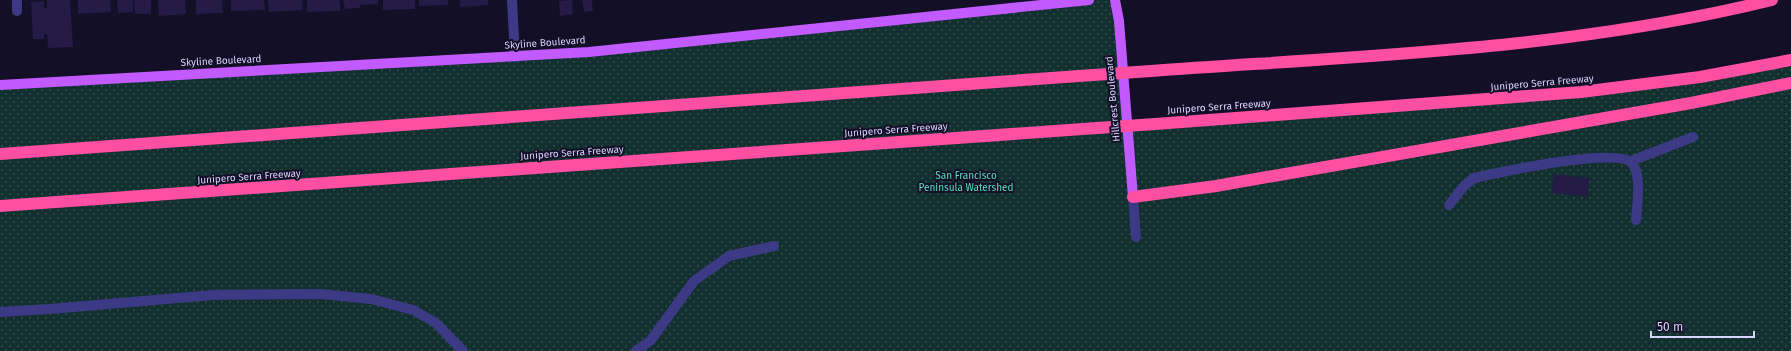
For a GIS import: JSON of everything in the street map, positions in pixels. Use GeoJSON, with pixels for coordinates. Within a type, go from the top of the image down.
{"type":"FeatureCollection","features":[{"type":"Feature","properties":{"kind":"highway"},"geometry":{"type":"LineString","coordinates":[[0,154],[1534,42],[1652,25],[1772,0]]}},
{"type":"Feature","properties":{"kind":"highway","name":"Junipero Serra Freeway"},"geometry":{"type":"LineString","coordinates":[[0,206],[1155,124],[1581,92],[1700,77],[1791,60]]}},
{"type":"Feature","properties":{"kind":"highway"},"geometry":{"type":"LineString","coordinates":[[1134,197],[1239,182],[1683,104],[1791,83]]}},
{"type":"Feature","properties":{"kind":"main road","name":"Skyline Boulevard"},"geometry":{"type":"LineString","coordinates":[[0,85],[515,57],[661,45],[1089,0]]}},
{"type":"Feature","properties":{"kind":"main road","name":"Hillcrest Boulevard"},"geometry":{"type":"LineString","coordinates":[[1115,0],[1119,21],[1134,197]]}},
{"type":"Feature","properties":{"kind":"street"},"geometry":{"type":"LineString","coordinates":[[17,0],[17,11]]}},
{"type":"Feature","properties":{"kind":"street"},"geometry":{"type":"LineString","coordinates":[[512,0],[515,57]]}},
{"type":"Feature","properties":{"kind":"street"},"geometry":{"type":"LineString","coordinates":[[1631,162],[1693,137]]}},
{"type":"Feature","properties":{"kind":"street"},"geometry":{"type":"LineString","coordinates":[[1449,205],[1464,186],[1474,178],[1576,159],[1620,158],[1631,162],[1635,168],[1638,188],[1636,220]]}},
{"type":"Feature","properties":{"kind":"street"},"geometry":{"type":"LineString","coordinates":[[1134,197],[1136,237]]}},
{"type":"Feature","properties":{"kind":"street"},"geometry":{"type":"LineString","coordinates":[[636,351],[651,340],[694,281],[729,256],[774,246]]}},
{"type":"Feature","properties":{"kind":"street"},"geometry":{"type":"LineString","coordinates":[[0,312],[50,309],[213,294],[321,294],[371,299],[413,310],[436,323],[463,351]]}},
{"type":"Feature","properties":{"kind":"green space","name":"San Francisco Peninsula Watershed"},"geometry":{"type":"Polygon","coordinates":[[[1064,0],[1119,0],[1128,125],[1520,97],[1791,60],[1791,351],[0,351],[0,87],[515,57],[1064,0]]]}},
{"type":"Feature","properties":{"kind":"building"},"geometry":{"type":"Polygon","coordinates":[[[47,0],[70,0],[73,47],[48,48],[47,34],[44,34],[44,39],[33,39],[31,2],[44,1],[44,8],[47,8],[47,0]]]}},
{"type":"Feature","properties":{"kind":"building"},"geometry":{"type":"Polygon","coordinates":[[[78,0],[110,0],[111,12],[78,14],[78,0]]]}},
{"type":"Feature","properties":{"kind":"building"},"geometry":{"type":"Polygon","coordinates":[[[117,0],[133,0],[133,12],[118,13],[117,0]]]}},
{"type":"Feature","properties":{"kind":"building"},"geometry":{"type":"Polygon","coordinates":[[[134,0],[151,0],[151,14],[135,14],[134,0]]]}},
{"type":"Feature","properties":{"kind":"building"},"geometry":{"type":"Polygon","coordinates":[[[158,0],[185,0],[186,14],[159,16],[158,0]]]}},
{"type":"Feature","properties":{"kind":"building"},"geometry":{"type":"Polygon","coordinates":[[[196,0],[222,0],[223,13],[196,14],[196,0]]]}},
{"type":"Feature","properties":{"kind":"building"},"geometry":{"type":"Polygon","coordinates":[[[231,0],[264,0],[265,10],[231,11],[231,0]]]}},
{"type":"Feature","properties":{"kind":"building"},"geometry":{"type":"Polygon","coordinates":[[[268,0],[302,0],[303,10],[269,12],[268,0]]]}},
{"type":"Feature","properties":{"kind":"building"},"geometry":{"type":"Polygon","coordinates":[[[307,0],[340,0],[340,11],[307,12],[307,0]]]}},
{"type":"Feature","properties":{"kind":"building"},"geometry":{"type":"Polygon","coordinates":[[[343,0],[378,0],[378,4],[360,5],[360,8],[345,9],[343,0]]]}},
{"type":"Feature","properties":{"kind":"building"},"geometry":{"type":"Polygon","coordinates":[[[383,0],[415,0],[415,9],[383,10],[383,0]]]}},
{"type":"Feature","properties":{"kind":"building"},"geometry":{"type":"Polygon","coordinates":[[[419,0],[448,0],[448,5],[419,6],[419,0]]]}},
{"type":"Feature","properties":{"kind":"building"},"geometry":{"type":"Polygon","coordinates":[[[460,0],[488,0],[488,5],[460,7],[460,0]]]}},
{"type":"Feature","properties":{"kind":"building"},"geometry":{"type":"Polygon","coordinates":[[[572,0],[573,14],[560,16],[559,1],[572,0]]]}},
{"type":"Feature","properties":{"kind":"building"},"geometry":{"type":"Polygon","coordinates":[[[582,0],[592,0],[593,11],[584,12],[582,0]]]}},
{"type":"Feature","properties":{"kind":"building"},"geometry":{"type":"Polygon","coordinates":[[[1554,174],[1589,178],[1587,197],[1552,193],[1554,174]]]}}]}
